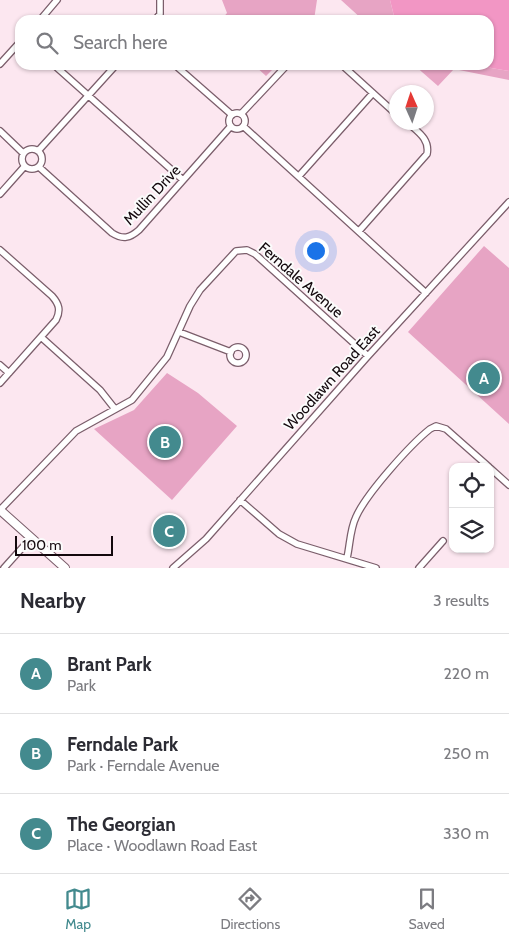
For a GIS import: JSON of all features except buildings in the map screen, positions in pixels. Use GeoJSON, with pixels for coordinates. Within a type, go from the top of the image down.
{"type":"FeatureCollection","features":[{"type":"Feature","properties":{"kind":"main road"},"geometry":{"type":"LineString","coordinates":[[0,510],[64,568]]}},
{"type":"Feature","properties":{"kind":"street"},"geometry":{"type":"LineString","coordinates":[[44,15],[57,0]]}},
{"type":"Feature","properties":{"kind":"street"},"geometry":{"type":"LineString","coordinates":[[159,15],[160,0]]}},
{"type":"Feature","properties":{"kind":"street"},"geometry":{"type":"LineString","coordinates":[[0,64],[15,48]]}},
{"type":"Feature","properties":{"kind":"street"},"geometry":{"type":"LineString","coordinates":[[59,70],[183,180]]}},
{"type":"Feature","properties":{"kind":"street"},"geometry":{"type":"LineString","coordinates":[[38,151],[111,70]]}},
{"type":"Feature","properties":{"kind":"street"},"geometry":{"type":"LineString","coordinates":[[181,70],[232,115],[241,114],[283,70]]}},
{"type":"Feature","properties":{"kind":"street"},"geometry":{"type":"LineString","coordinates":[[347,70],[389,108]]}},
{"type":"Feature","properties":{"kind":"street"},"geometry":{"type":"LineString","coordinates":[[299,176],[373,94]]}},
{"type":"Feature","properties":{"kind":"street"},"geometry":{"type":"LineString","coordinates":[[241,114],[245,121],[243,126]]}},
{"type":"Feature","properties":{"kind":"street"},"geometry":{"type":"LineString","coordinates":[[232,115],[230,119],[231,126],[237,128],[243,126]]}},
{"type":"Feature","properties":{"kind":"street","name":"Mullin Drive"},"geometry":{"type":"LineString","coordinates":[[39,167],[112,233],[122,238],[131,236],[139,230],[231,126]]}},
{"type":"Feature","properties":{"kind":"street"},"geometry":{"type":"LineString","coordinates":[[243,126],[426,292]]}},
{"type":"Feature","properties":{"kind":"street"},"geometry":{"type":"LineString","coordinates":[[358,231],[427,154],[428,144],[415,130]]}},
{"type":"Feature","properties":{"kind":"street"},"geometry":{"type":"LineString","coordinates":[[0,132],[23,153]]}},
{"type":"Feature","properties":{"kind":"street"},"geometry":{"type":"LineString","coordinates":[[30,149],[38,151],[42,158],[39,167],[32,170],[24,167],[21,160],[23,153],[30,149]]}},
{"type":"Feature","properties":{"kind":"street"},"geometry":{"type":"LineString","coordinates":[[0,194],[24,167]]}},
{"type":"Feature","properties":{"kind":"street","name":"Woodlawn Road East"},"geometry":{"type":"LineString","coordinates":[[173,568],[206,539],[368,356],[508,205]]}},
{"type":"Feature","properties":{"kind":"street"},"geometry":{"type":"LineString","coordinates":[[0,250],[57,304],[58,316],[0,383]]}},
{"type":"Feature","properties":{"kind":"street","name":"Ferndale Avenue"},"geometry":{"type":"LineString","coordinates":[[0,510],[76,431],[132,400],[157,371],[171,351],[190,306],[200,290],[233,254],[240,250],[247,250],[255,254],[368,356]]}},
{"type":"Feature","properties":{"kind":"street"},"geometry":{"type":"LineString","coordinates":[[179,332],[231,352]]}},
{"type":"Feature","properties":{"kind":"street"},"geometry":{"type":"LineString","coordinates":[[41,337],[100,390],[115,409]]}},
{"type":"Feature","properties":{"kind":"street"},"geometry":{"type":"LineString","coordinates":[[0,365],[9,373]]}},
{"type":"Feature","properties":{"kind":"street"},"geometry":{"type":"LineString","coordinates":[[347,558],[354,519],[360,508],[430,428],[436,426],[446,429],[484,463]]}},
{"type":"Feature","properties":{"kind":"street"},"geometry":{"type":"LineString","coordinates":[[494,472],[509,485]]}},
{"type":"Feature","properties":{"kind":"street"},"geometry":{"type":"LineString","coordinates":[[240,500],[279,534],[297,544],[314,551],[347,558],[376,568]]}},
{"type":"Feature","properties":{"kind":"street"},"geometry":{"type":"LineString","coordinates":[[4,568],[31,538]]}},
{"type":"Feature","properties":{"kind":"street"},"geometry":{"type":"LineString","coordinates":[[419,568],[443,541]]}},
{"type":"Feature","properties":{"kind":"shaded area"},"geometry":{"type":"Polygon","coordinates":[[[222,0],[317,0],[315,15],[225,15],[227,13],[222,0]]]}},
{"type":"Feature","properties":{"kind":"shaded area"},"geometry":{"type":"Polygon","coordinates":[[[341,0],[390,0],[394,15],[358,15],[341,0]]]}},
{"type":"Feature","properties":{"kind":"shaded area"},"geometry":{"type":"Polygon","coordinates":[[[390,0],[509,0],[509,71],[494,68],[494,15],[394,15],[390,0]]]}},
{"type":"Feature","properties":{"kind":"shaded area"},"geometry":{"type":"Polygon","coordinates":[[[494,68],[509,71],[509,80],[459,70],[494,68]]]}},
{"type":"Feature","properties":{"kind":"shaded area"},"geometry":{"type":"Polygon","coordinates":[[[259,70],[272,70],[266,76],[259,70]]]}},
{"type":"Feature","properties":{"kind":"shaded area"},"geometry":{"type":"Polygon","coordinates":[[[420,70],[453,70],[438,86],[420,70]]]}},
{"type":"Feature","properties":{"kind":"shaded area"},"geometry":{"type":"Polygon","coordinates":[[[484,246],[509,268],[509,424],[408,332],[484,246]]]}},
{"type":"Feature","properties":{"kind":"shaded area"},"geometry":{"type":"Polygon","coordinates":[[[167,373],[198,393],[237,426],[172,500],[94,429],[134,410],[167,373]]]}},
{"type":"Feature","properties":{"kind":"place","name":"Brant Park"},"geometry":{"type":"Point","coordinates":[484,378]}},
{"type":"Feature","properties":{"kind":"place","name":"Ferndale Park"},"geometry":{"type":"Point","coordinates":[165,442]}},
{"type":"Feature","properties":{"kind":"place","name":"The Georgian"},"geometry":{"type":"Point","coordinates":[169,531]}}]}
